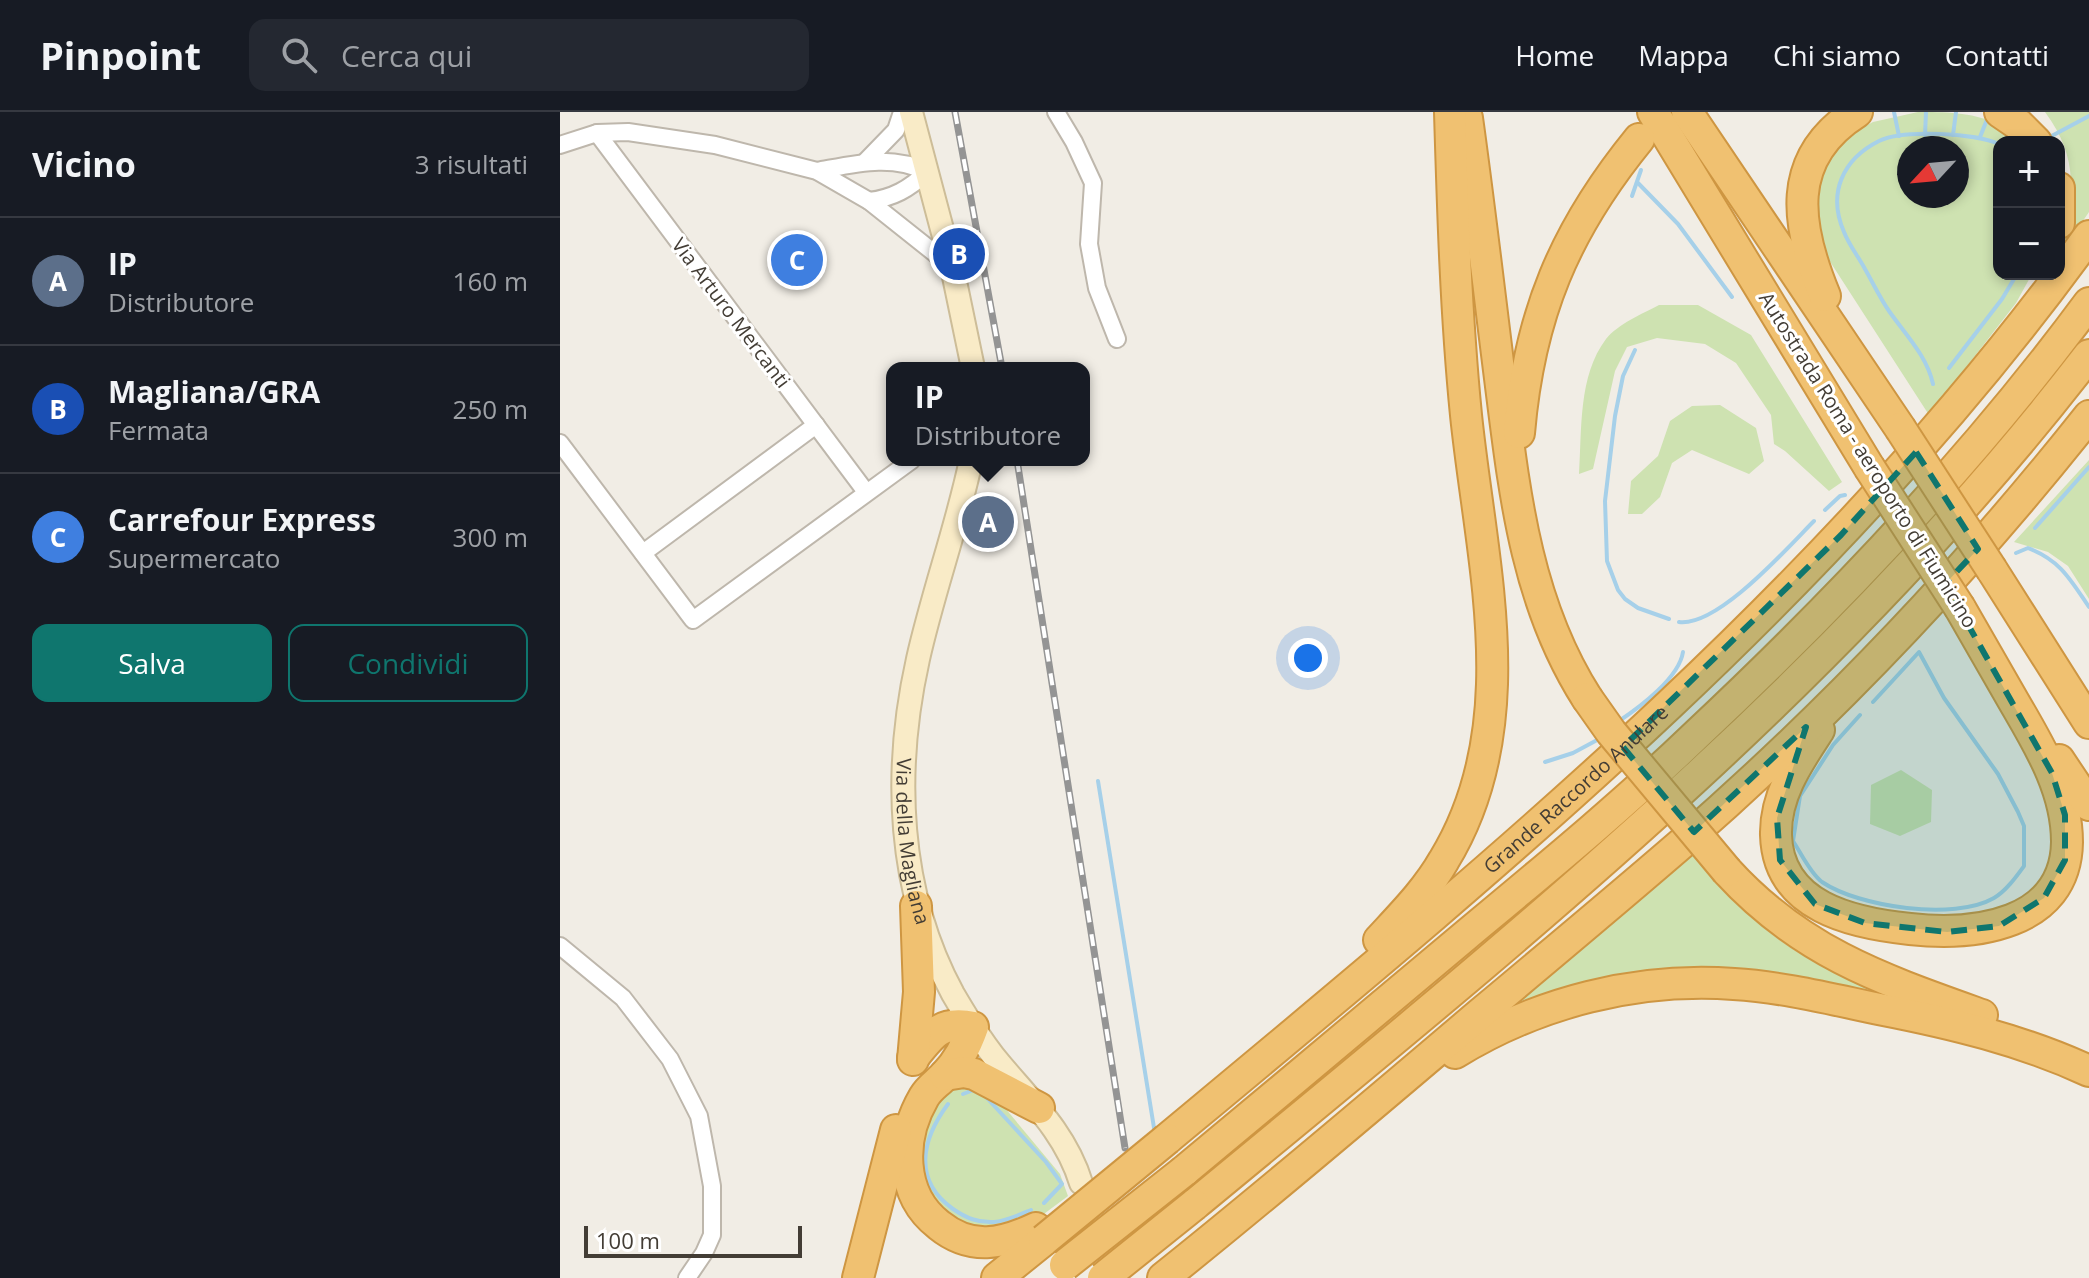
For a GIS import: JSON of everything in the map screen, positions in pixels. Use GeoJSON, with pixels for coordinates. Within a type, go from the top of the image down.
{"type":"FeatureCollection","features":[{"type":"Feature","properties":{"kind":"highway"},"geometry":{"type":"LineString","coordinates":[[1272,1053],[1400,917],[1434,876],[1450,852],[1465,818],[1487,740],[1493,654],[1461,352],[1450,112]]}},
{"type":"Feature","properties":{"kind":"highway"},"geometry":{"type":"LineString","coordinates":[[1467,112],[1522,535],[1550,626],[1587,698],[1611,732],[1727,871],[1772,916],[1799,936],[1896,984],[2035,1034],[2089,1060]]}},
{"type":"Feature","properties":{"kind":"highway","name":"Autostrada Roma - aeroporto di Fiumicino"},"geometry":{"type":"LineString","coordinates":[[1653,112],[1869,467],[2089,805]]}},
{"type":"Feature","properties":{"kind":"highway","name":"Autostrada Roma - aeroporto di Fiumicino"},"geometry":{"type":"LineString","coordinates":[[1687,112],[1866,376],[2089,723]]}},
{"type":"Feature","properties":{"kind":"highway"},"geometry":{"type":"LineString","coordinates":[[1857,112],[1831,132],[1813,156],[1804,182],[1801,210],[1806,243],[1818,278],[1866,376]]}},
{"type":"Feature","properties":{"kind":"highway"},"geometry":{"type":"LineString","coordinates":[[2000,112],[2030,136]]}},
{"type":"Feature","properties":{"kind":"highway"},"geometry":{"type":"LineString","coordinates":[[1522,535],[1518,438],[1526,372],[1539,315],[1558,266],[1585,215],[1639,139]]}},
{"type":"Feature","properties":{"kind":"highway","name":"Grande Raccordo Anulare"},"geometry":{"type":"LineString","coordinates":[[1040,1234],[1115,1183],[1272,1053],[1486,870],[1676,699],[1841,535],[1936,429],[2025,322],[2089,236]]}},
{"type":"Feature","properties":{"kind":"highway"},"geometry":{"type":"LineString","coordinates":[[1936,429],[2035,280]]}},
{"type":"Feature","properties":{"kind":"highway","name":"Grande Raccordo Anulare"},"geometry":{"type":"LineString","coordinates":[[1058,1272],[1569,850],[1694,738],[1830,603],[1924,503],[2034,374],[2089,303]]}},
{"type":"Feature","properties":{"kind":"highway"},"geometry":{"type":"LineString","coordinates":[[1103,1278],[1592,871],[1761,717],[1879,600],[2033,425],[2089,355]]}},
{"type":"Feature","properties":{"kind":"highway"},"geometry":{"type":"LineString","coordinates":[[2029,492],[2089,416]]}},
{"type":"Feature","properties":{"kind":"highway"},"geometry":{"type":"LineString","coordinates":[[1163,1278],[1682,843],[1849,685],[2029,492],[2089,436]]}},
{"type":"Feature","properties":{"kind":"highway"},"geometry":{"type":"LineString","coordinates":[[1992,570],[2089,687]]}},
{"type":"Feature","properties":{"kind":"highway"},"geometry":{"type":"LineString","coordinates":[[1849,685],[1795,768],[1779,807],[1777,848],[1794,884],[1815,904],[1838,915],[1865,923],[1909,929],[1983,930],[2006,923],[2030,910],[2051,890],[2063,866],[2067,841],[2062,804],[2052,773],[2037,743],[1960,608]]}},
{"type":"Feature","properties":{"kind":"highway"},"geometry":{"type":"LineString","coordinates":[[858,1278],[913,1058],[919,992],[916,906]]}},
{"type":"Feature","properties":{"kind":"highway"},"geometry":{"type":"LineString","coordinates":[[1249,1209],[1436,1066],[1488,1034],[1534,1013],[1629,989],[1722,983],[1799,993],[2005,1038],[2089,1071]]}},
{"type":"Feature","properties":{"kind":"highway"},"geometry":{"type":"LineString","coordinates":[[913,1058],[943,1027],[954,1024],[973,1027],[965,1048],[923,1098],[907,1145],[909,1177],[923,1209],[945,1230],[979,1244],[1040,1234]]}},
{"type":"Feature","properties":{"kind":"highway"},"geometry":{"type":"LineString","coordinates":[[945,1075],[974,1074],[1039,1108]]}},
{"type":"Feature","properties":{"kind":"highway"},"geometry":{"type":"LineString","coordinates":[[997,1278],[1040,1234]]}},
{"type":"Feature","properties":{"kind":"main road"},"geometry":{"type":"LineString","coordinates":[[911,112],[952,267],[972,362]]}},
{"type":"Feature","properties":{"kind":"main road","name":"Via della Magliana"},"geometry":{"type":"LineString","coordinates":[[969,466],[919,656],[905,738],[903,801],[916,906],[938,964],[973,1027],[1001,1066],[1039,1108],[1068,1151],[1081,1183]]}},
{"type":"Feature","properties":{"kind":"street"},"geometry":{"type":"LineString","coordinates":[[865,162],[896,130],[902,112]]}},
{"type":"Feature","properties":{"kind":"street"},"geometry":{"type":"LineString","coordinates":[[1056,112],[1093,183],[1089,244],[1097,288],[1117,339]]}},
{"type":"Feature","properties":{"kind":"street"},"geometry":{"type":"LineString","coordinates":[[560,145],[597,133],[628,132],[715,145],[817,171],[869,201],[952,267]]}},
{"type":"Feature","properties":{"kind":"street","name":"Via Arturo Mercanti"},"geometry":{"type":"LineString","coordinates":[[597,133],[866,492]]}},
{"type":"Feature","properties":{"kind":"street"},"geometry":{"type":"LineString","coordinates":[[895,161],[902,192]]}},
{"type":"Feature","properties":{"kind":"street"},"geometry":{"type":"LineString","coordinates":[[817,171],[865,162],[895,161],[927,172],[902,192],[888,199],[869,201]]}},
{"type":"Feature","properties":{"kind":"street"},"geometry":{"type":"LineString","coordinates":[[643,553],[816,425]]}},
{"type":"Feature","properties":{"kind":"street"},"geometry":{"type":"LineString","coordinates":[[560,443],[693,620],[903,466]]}},
{"type":"Feature","properties":{"kind":"street"},"geometry":{"type":"LineString","coordinates":[[560,946],[623,998],[670,1059],[699,1116],[712,1186],[712,1235],[687,1278]]}},
{"type":"Feature","properties":{"kind":"highlighted area"},"geometry":{"type":"Polygon","coordinates":[[[1916,452],[1978,549],[1945,584],[2052,773],[2065,815],[2065,860],[2044,898],[1999,926],[1947,932],[1865,923],[1815,904],[1780,860],[1777,818],[1806,727],[1694,832],[1623,747],[1841,535],[1916,452]]]}},
{"type":"Feature","properties":{"kind":"green space"},"geometry":{"type":"Polygon","coordinates":[[[1918,112],[1986,119],[2013,136],[1993,136],[1993,280],[2029,280],[2016,303],[1929,415],[1829,260],[1815,228],[1819,167],[1850,134],[1873,122],[1918,112]]]}},
{"type":"Feature","properties":{"kind":"green space"},"geometry":{"type":"Polygon","coordinates":[[[2045,112],[2089,112],[2089,212],[2065,247],[2071,178],[2065,136],[2059,136],[2045,112]]]}},
{"type":"Feature","properties":{"kind":"green space"},"geometry":{"type":"Polygon","coordinates":[[[1659,305],[1698,305],[1751,335],[1842,482],[1829,491],[1774,444],[1771,415],[1736,363],[1705,344],[1657,338],[1627,347],[1615,371],[1593,469],[1579,474],[1583,404],[1590,370],[1597,354],[1617,329],[1659,305]]]}},
{"type":"Feature","properties":{"kind":"green space"},"geometry":{"type":"Polygon","coordinates":[[[1720,405],[1756,428],[1764,461],[1749,474],[1692,450],[1672,463],[1660,497],[1642,514],[1628,514],[1631,481],[1658,456],[1670,421],[1692,406],[1720,405]]]}},
{"type":"Feature","properties":{"kind":"green space"},"geometry":{"type":"Polygon","coordinates":[[[2089,460],[2089,599],[2068,566],[2048,552],[2014,542],[2089,460]]]}},
{"type":"Feature","properties":{"kind":"green space"},"geometry":{"type":"Polygon","coordinates":[[[1901,770],[1932,790],[1931,822],[1900,836],[1870,824],[1871,785],[1901,770]]]}},
{"type":"Feature","properties":{"kind":"green space"},"geometry":{"type":"Polygon","coordinates":[[[1690,851],[1740,906],[1789,947],[1842,976],[1918,1006],[1783,988],[1517,1011],[1510,1003],[1690,851]]]}},
{"type":"Feature","properties":{"kind":"green space"},"geometry":{"type":"Polygon","coordinates":[[[953,1083],[995,1096],[1060,1174],[1068,1196],[1021,1231],[942,1224],[913,1152],[946,1086],[953,1083]]]}},
{"type":"Feature","properties":{"kind":"waterway"},"geometry":{"type":"LineString","coordinates":[[1894,112],[1899,136]]}},
{"type":"Feature","properties":{"kind":"waterway"},"geometry":{"type":"LineString","coordinates":[[1925,135],[1926,112]]}},
{"type":"Feature","properties":{"kind":"waterway"},"geometry":{"type":"LineString","coordinates":[[1953,135],[1956,112]]}},
{"type":"Feature","properties":{"kind":"waterway"},"geometry":{"type":"LineString","coordinates":[[2052,136],[2089,116]]}},
{"type":"Feature","properties":{"kind":"waterway"},"geometry":{"type":"LineString","coordinates":[[1980,137],[1988,117]]}},
{"type":"Feature","properties":{"kind":"waterway"},"geometry":{"type":"LineString","coordinates":[[1933,384],[1921,355],[1886,306],[1846,237],[1839,218],[1838,191],[1856,157],[1866,148],[1890,137],[1939,134],[1993,142]]}},
{"type":"Feature","properties":{"kind":"waterway"},"geometry":{"type":"LineString","coordinates":[[1632,196],[1641,170]]}},
{"type":"Feature","properties":{"kind":"waterway"},"geometry":{"type":"LineString","coordinates":[[1638,183],[1678,224],[1732,297]]}},
{"type":"Feature","properties":{"kind":"waterway"},"geometry":{"type":"LineString","coordinates":[[1949,368],[2013,280]]}},
{"type":"Feature","properties":{"kind":"waterway"},"geometry":{"type":"LineString","coordinates":[[1635,350],[1623,376],[1615,416],[1605,501],[1607,561],[1618,590],[1625,599],[1638,608],[1669,619]]}},
{"type":"Feature","properties":{"kind":"waterway"},"geometry":{"type":"LineString","coordinates":[[2035,528],[2089,467]]}},
{"type":"Feature","properties":{"kind":"waterway"},"geometry":{"type":"LineString","coordinates":[[1825,510],[1845,495]]}},
{"type":"Feature","properties":{"kind":"waterway"},"geometry":{"type":"LineString","coordinates":[[1679,622],[1695,620],[1732,599],[1814,521]]}},
{"type":"Feature","properties":{"kind":"waterway"},"geometry":{"type":"LineString","coordinates":[[2016,553],[2028,548],[2049,559],[2064,572],[2089,607]]}},
{"type":"Feature","properties":{"kind":"waterway"},"geometry":{"type":"LineString","coordinates":[[1619,721],[1667,682],[1683,652]]}},
{"type":"Feature","properties":{"kind":"waterway"},"geometry":{"type":"LineString","coordinates":[[1860,715],[1833,745],[1800,796],[1793,841],[1814,873],[1838,891],[1907,908],[1955,909],[1994,898],[2024,866],[2024,826],[1998,774],[1944,698],[1919,652],[1873,702]]}},
{"type":"Feature","properties":{"kind":"waterway"},"geometry":{"type":"LineString","coordinates":[[1545,762],[1573,753],[1599,739]]}},
{"type":"Feature","properties":{"kind":"waterway"},"geometry":{"type":"LineString","coordinates":[[1098,781],[1155,1134]]}},
{"type":"Feature","properties":{"kind":"waterway"},"geometry":{"type":"LineString","coordinates":[[963,1094],[976,1089]]}},
{"type":"Feature","properties":{"kind":"waterway"},"geometry":{"type":"LineString","coordinates":[[986,1097],[1046,1162],[1062,1184],[1044,1203]]}},
{"type":"Feature","properties":{"kind":"waterway"},"geometry":{"type":"LineString","coordinates":[[948,1104],[932,1131],[925,1159],[931,1185],[940,1198],[963,1215],[983,1222],[1003,1220],[1031,1210]]}},
{"type":"Feature","properties":{"kind":"railway"},"geometry":{"type":"LineString","coordinates":[[955,112],[1001,362]]}},
{"type":"Feature","properties":{"kind":"railway"},"geometry":{"type":"LineString","coordinates":[[1018,466],[1125,1148]]}},
{"type":"Feature","properties":{"kind":"place","name":"Magliana/GRA"},"geometry":{"type":"Point","coordinates":[959,254]}},
{"type":"Feature","properties":{"kind":"place","name":"Carrefour Express"},"geometry":{"type":"Point","coordinates":[797,260]}},
{"type":"Feature","properties":{"kind":"place","name":"IP"},"geometry":{"type":"Point","coordinates":[988,522]}}]}
